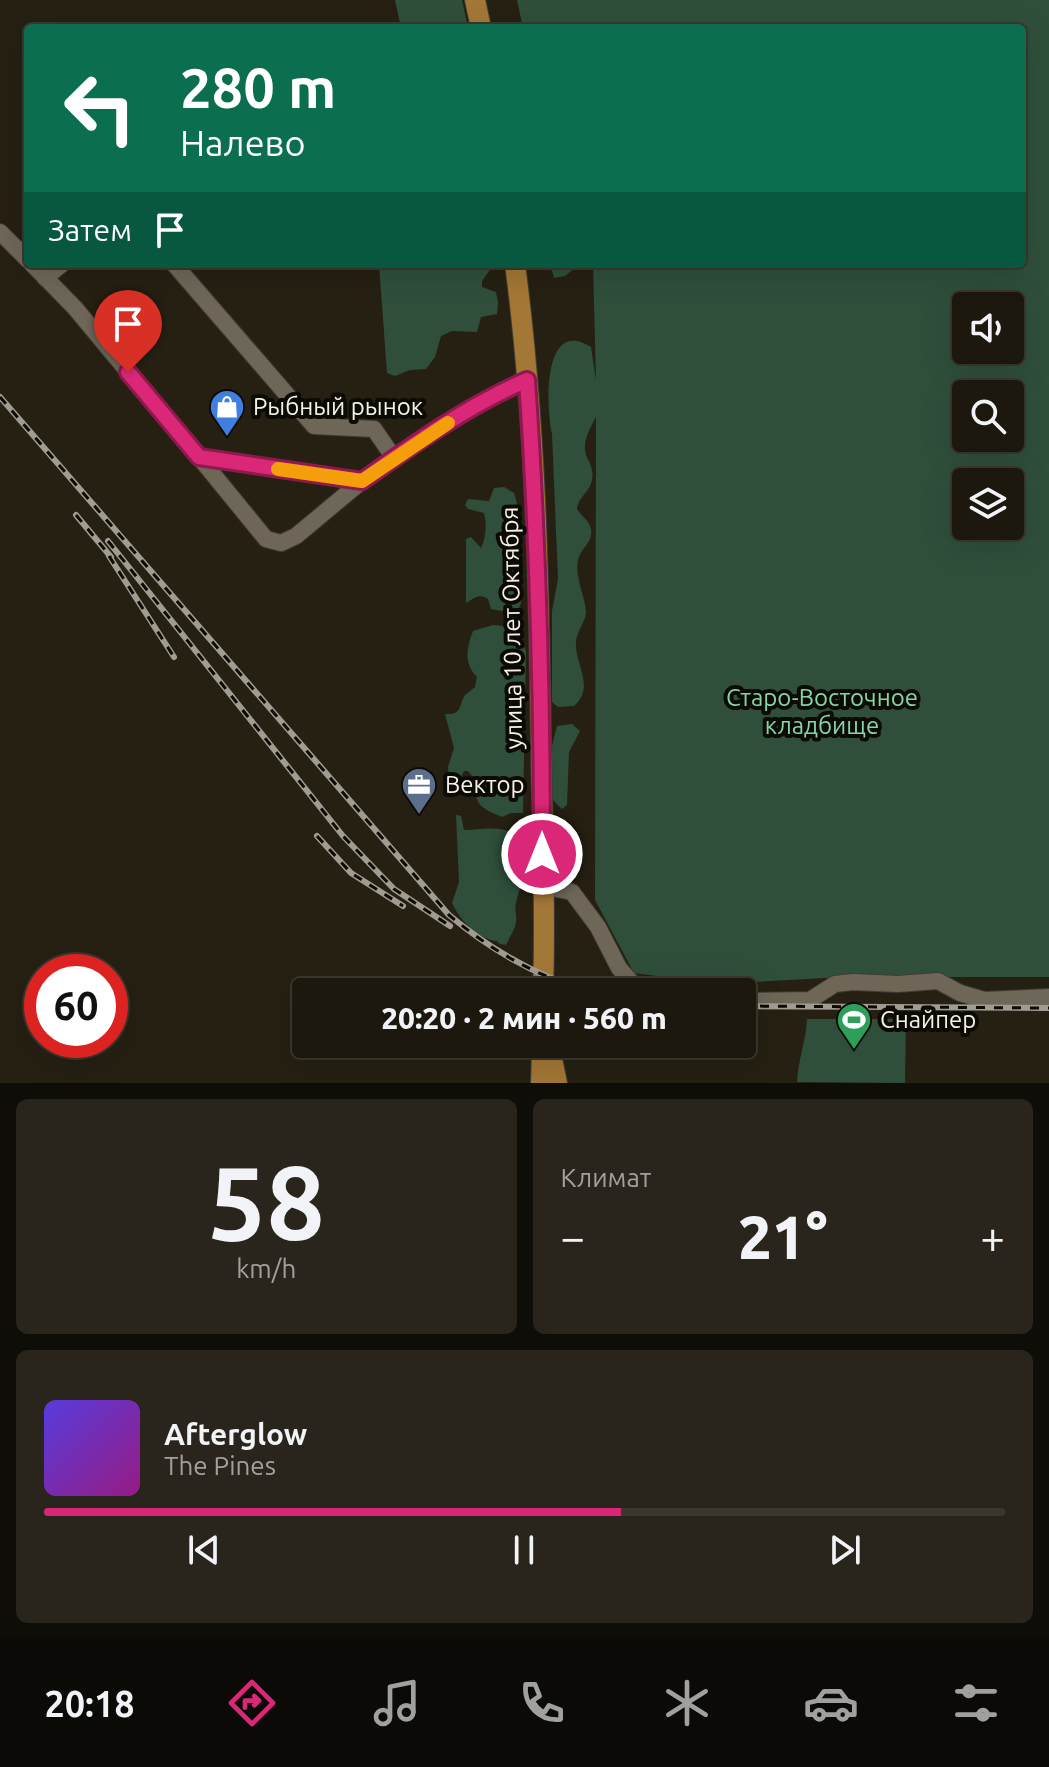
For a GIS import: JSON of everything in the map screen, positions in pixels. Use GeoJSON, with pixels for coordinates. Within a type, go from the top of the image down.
{"type":"FeatureCollection","features":[{"type":"Feature","properties":{"kind":"main road"},"geometry":{"type":"LineString","coordinates":[[475,0],[480,24]]}},
{"type":"Feature","properties":{"kind":"main road","name":"улица 10 лет Октября"},"geometry":{"type":"LineString","coordinates":[[515,268],[527,380],[539,604],[543,978]]}},
{"type":"Feature","properties":{"kind":"main road"},"geometry":{"type":"LineString","coordinates":[[541,1083],[542,1058]]}},
{"type":"Feature","properties":{"kind":"main road"},"geometry":{"type":"LineString","coordinates":[[552,1058],[557,1083]]}},
{"type":"Feature","properties":{"kind":"street"},"geometry":{"type":"LineString","coordinates":[[0,232],[24,256]]}},
{"type":"Feature","properties":{"kind":"street"},"geometry":{"type":"LineString","coordinates":[[36,268],[75,308],[266,539],[281,543],[296,536],[394,458],[492,395],[527,380]]}},
{"type":"Feature","properties":{"kind":"street"},"geometry":{"type":"LineString","coordinates":[[45,278],[57,268]]}},
{"type":"Feature","properties":{"kind":"street"},"geometry":{"type":"LineString","coordinates":[[177,268],[314,426],[374,429],[394,458]]}},
{"type":"Feature","properties":{"kind":"street"},"geometry":{"type":"LineString","coordinates":[[199,457],[362,481]]}},
{"type":"Feature","properties":{"kind":"street"},"geometry":{"type":"LineString","coordinates":[[542,886],[572,892],[598,927],[619,968],[628,978]]}},
{"type":"Feature","properties":{"kind":"street"},"geometry":{"type":"LineString","coordinates":[[756,1001],[810,1000],[835,984],[853,982],[898,984],[938,981],[960,993],[984,1000],[1049,997]]}},
{"type":"Feature","properties":{"kind":"green space"},"geometry":{"type":"Polygon","coordinates":[[[395,0],[462,0],[467,24],[400,24],[395,0]]]}},
{"type":"Feature","properties":{"kind":"green space","name":"Старо-Восточное кладбище"},"geometry":{"type":"Polygon","coordinates":[[[517,0],[1049,0],[1049,977],[842,977],[756,982],[756,978],[672,978],[634,973],[595,900],[596,417],[585,445],[592,480],[577,509],[591,529],[578,564],[586,612],[576,641],[583,691],[574,706],[558,707],[552,702],[552,611],[558,579],[549,387],[551,369],[563,344],[575,341],[591,347],[596,381],[593,268],[1026,268],[1026,24],[522,24],[517,0]]]}},
{"type":"Feature","properties":{"kind":"green space"},"geometry":{"type":"Polygon","coordinates":[[[379,268],[491,268],[482,281],[482,287],[496,292],[497,314],[481,317],[477,332],[452,331],[441,336],[435,357],[426,369],[410,370],[395,376],[387,373],[379,268]]]}},
{"type":"Feature","properties":{"kind":"green space"},"geometry":{"type":"Polygon","coordinates":[[[551,268],[575,268],[565,276],[554,278],[551,268]]]}},
{"type":"Feature","properties":{"kind":"green space"},"geometry":{"type":"Polygon","coordinates":[[[504,487],[514,493],[517,503],[521,603],[519,608],[502,611],[491,609],[488,599],[482,596],[466,603],[466,539],[471,537],[481,548],[486,526],[484,513],[468,509],[465,505],[468,499],[489,501],[494,488],[504,487]]]}},
{"type":"Feature","properties":{"kind":"green space"},"geometry":{"type":"Polygon","coordinates":[[[493,625],[516,632],[526,652],[523,813],[502,817],[480,805],[476,797],[480,779],[468,771],[464,771],[459,781],[449,777],[448,767],[454,748],[445,714],[457,711],[465,695],[475,687],[477,677],[470,667],[468,656],[473,631],[493,625]]]}},
{"type":"Feature","properties":{"kind":"green space"},"geometry":{"type":"Polygon","coordinates":[[[572,724],[580,731],[569,752],[567,805],[562,809],[552,799],[552,746],[557,726],[572,724]]]}},
{"type":"Feature","properties":{"kind":"green space"},"geometry":{"type":"Polygon","coordinates":[[[456,815],[461,816],[464,830],[506,830],[524,843],[526,860],[515,905],[516,922],[506,945],[476,933],[464,922],[452,903],[459,882],[456,815]]]}},
{"type":"Feature","properties":{"kind":"green space","name":"Снайпер"},"geometry":{"type":"Polygon","coordinates":[[[807,1019],[906,1019],[905,1083],[797,1082],[807,1019]]]}},
{"type":"Feature","properties":{"kind":"railway"},"geometry":{"type":"LineString","coordinates":[[0,397],[449,915],[517,962],[552,978]]}},
{"type":"Feature","properties":{"kind":"railway"},"geometry":{"type":"LineString","coordinates":[[76,515],[111,557]]}},
{"type":"Feature","properties":{"kind":"railway"},"geometry":{"type":"LineString","coordinates":[[108,541],[343,836],[394,889],[450,926]]}},
{"type":"Feature","properties":{"kind":"railway"},"geometry":{"type":"LineString","coordinates":[[109,556],[174,657]]}},
{"type":"Feature","properties":{"kind":"railway"},"geometry":{"type":"LineString","coordinates":[[317,836],[351,873],[403,906]]}},
{"type":"Feature","properties":{"kind":"railway"},"geometry":{"type":"LineString","coordinates":[[756,1006],[1049,1008]]}},
{"type":"Feature","properties":{"kind":"slow traffic"},"geometry":{"type":"LineString","coordinates":[[278,469],[362,481],[448,423]]}},
{"type":"Feature","properties":{"kind":"place","name":"Рыбный рынок"},"geometry":{"type":"Point","coordinates":[227,438]}},
{"type":"Feature","properties":{"kind":"place","name":"Вектор"},"geometry":{"type":"Point","coordinates":[419,816]}},
{"type":"Feature","properties":{"kind":"place","name":"Снайпер"},"geometry":{"type":"Point","coordinates":[854,1051]}},
{"type":"Feature","properties":{"kind":"route"},"geometry":{"type":"LineString","coordinates":[[128,372],[199,457],[362,481],[415,443],[492,395],[527,380],[539,619],[542,854]]}}]}
